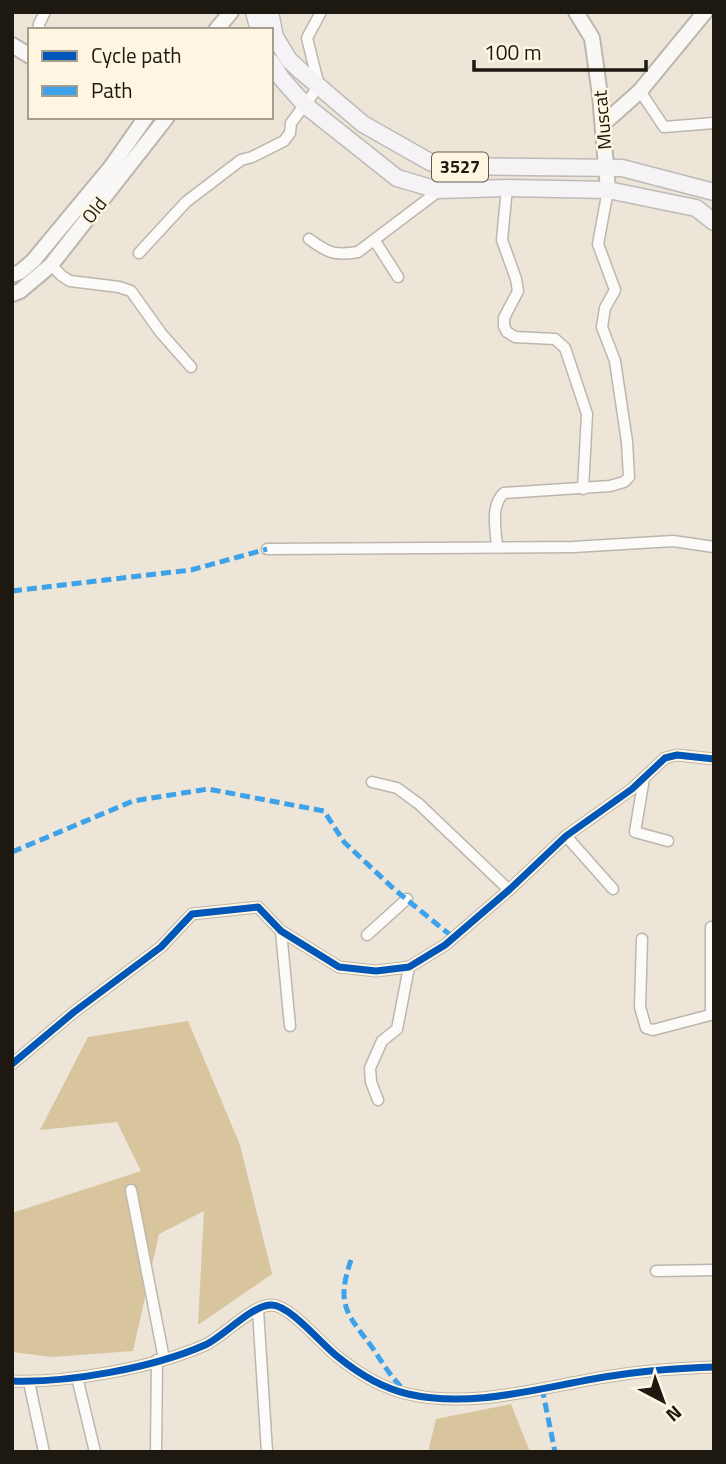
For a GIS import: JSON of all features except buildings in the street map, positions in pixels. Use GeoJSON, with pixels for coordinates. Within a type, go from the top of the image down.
{"type":"FeatureCollection","features":[{"type":"Feature","properties":{"kind":"main road"},"geometry":{"type":"LineString","coordinates":[[218,28],[231,12]]}},
{"type":"Feature","properties":{"kind":"main road"},"geometry":{"type":"LineString","coordinates":[[228,28],[241,12]]}},
{"type":"Feature","properties":{"kind":"main road","name":"Muscat"},"geometry":{"type":"LineString","coordinates":[[576,12],[592,37],[608,190]]}},
{"type":"Feature","properties":{"kind":"main road"},"geometry":{"type":"LineString","coordinates":[[603,124],[640,91],[705,12]]}},
{"type":"Feature","properties":{"kind":"main road","name":"3527"},"geometry":{"type":"LineString","coordinates":[[273,31],[288,57],[363,124],[430,162],[441,166],[605,166],[714,192]]}},
{"type":"Feature","properties":{"kind":"main road"},"geometry":{"type":"LineString","coordinates":[[12,45],[28,55]]}},
{"type":"Feature","properties":{"kind":"main road","name":"3527"},"geometry":{"type":"LineString","coordinates":[[273,64],[282,79],[305,104],[397,178],[441,190],[608,190],[696,208],[714,222]]}},
{"type":"Feature","properties":{"kind":"main road","name":"Old"},"geometry":{"type":"LineString","coordinates":[[12,275],[33,261],[111,167],[141,119]]}},
{"type":"Feature","properties":{"kind":"main road","name":"Old"},"geometry":{"type":"LineString","coordinates":[[12,293],[20,290],[51,265],[163,123]]}},
{"type":"Feature","properties":{"kind":"street"},"geometry":{"type":"LineString","coordinates":[[139,253],[186,202],[241,160],[284,141],[290,133],[291,123],[319,86],[307,38],[319,15]]}},
{"type":"Feature","properties":{"kind":"street"},"geometry":{"type":"LineString","coordinates":[[640,91],[664,127],[714,123]]}},
{"type":"Feature","properties":{"kind":"street"},"geometry":{"type":"LineString","coordinates":[[507,188],[502,240],[518,291],[504,326],[514,337],[555,339],[565,348],[587,414],[583,489]]}},
{"type":"Feature","properties":{"kind":"street"},"geometry":{"type":"LineString","coordinates":[[309,239],[334,254],[358,252],[441,190]]}},
{"type":"Feature","properties":{"kind":"street"},"geometry":{"type":"LineString","coordinates":[[497,547],[495,507],[497,500],[504,493],[610,486],[626,481],[630,474],[615,361],[602,327],[605,308],[615,290],[598,244],[608,190]]}},
{"type":"Feature","properties":{"kind":"street"},"geometry":{"type":"LineString","coordinates":[[375,241],[398,277]]}},
{"type":"Feature","properties":{"kind":"street"},"geometry":{"type":"LineString","coordinates":[[51,265],[67,280],[131,291],[161,333],[191,367]]}},
{"type":"Feature","properties":{"kind":"street"},"geometry":{"type":"LineString","coordinates":[[267,549],[573,547],[673,541],[714,547]]}},
{"type":"Feature","properties":{"kind":"street"},"geometry":{"type":"LineString","coordinates":[[12,1064],[74,1012],[161,947],[192,914],[258,906],[281,931],[339,967],[376,971],[409,967],[445,945],[566,836],[632,789],[660,761],[671,756],[714,759]]}},
{"type":"Feature","properties":{"kind":"street"},"geometry":{"type":"LineString","coordinates":[[644,778],[635,832],[668,841]]}},
{"type":"Feature","properties":{"kind":"street"},"geometry":{"type":"LineString","coordinates":[[372,782],[397,788],[419,804],[509,890]]}},
{"type":"Feature","properties":{"kind":"street"},"geometry":{"type":"LineString","coordinates":[[566,836],[613,889]]}},
{"type":"Feature","properties":{"kind":"street"},"geometry":{"type":"LineString","coordinates":[[367,935],[407,899]]}},
{"type":"Feature","properties":{"kind":"street"},"geometry":{"type":"LineString","coordinates":[[642,939],[639,1007],[646,1028],[653,1030],[713,1014],[711,927]]}},
{"type":"Feature","properties":{"kind":"street"},"geometry":{"type":"LineString","coordinates":[[281,931],[290,1026]]}},
{"type":"Feature","properties":{"kind":"street"},"geometry":{"type":"LineString","coordinates":[[378,1100],[371,1082],[370,1068],[382,1041],[397,1029],[409,967]]}},
{"type":"Feature","properties":{"kind":"street"},"geometry":{"type":"LineString","coordinates":[[131,1190],[160,1360],[156,1452]]}},
{"type":"Feature","properties":{"kind":"street"},"geometry":{"type":"LineString","coordinates":[[656,1271],[714,1270]]}},
{"type":"Feature","properties":{"kind":"street"},"geometry":{"type":"LineString","coordinates":[[12,1381],[77,1377],[160,1360],[207,1345],[258,1310],[272,1305],[285,1309],[328,1350],[355,1370],[385,1387],[422,1397],[482,1398],[618,1375],[671,1368],[714,1367]]}},
{"type":"Feature","properties":{"kind":"street"},"geometry":{"type":"LineString","coordinates":[[258,1310],[267,1452]]}},
{"type":"Feature","properties":{"kind":"street"},"geometry":{"type":"LineString","coordinates":[[77,1377],[95,1452]]}},
{"type":"Feature","properties":{"kind":"street"},"geometry":{"type":"LineString","coordinates":[[29,1382],[44,1452]]}},
{"type":"Feature","properties":{"kind":"shaded area"},"geometry":{"type":"Polygon","coordinates":[[[188,1021],[240,1145],[272,1274],[198,1325],[204,1211],[159,1234],[133,1351],[52,1357],[12,1352],[12,1213],[141,1171],[117,1122],[40,1130],[88,1037],[188,1021]]]}},
{"type":"Feature","properties":{"kind":"shaded area"},"geometry":{"type":"Polygon","coordinates":[[[511,1404],[530,1452],[428,1452],[436,1419],[511,1404]]]}},
{"type":"Feature","properties":{"kind":"marked path"},"geometry":{"type":"LineString","coordinates":[[12,591],[191,570],[267,549]]}},
{"type":"Feature","properties":{"kind":"marked path"},"geometry":{"type":"LineString","coordinates":[[12,852],[133,801],[208,789],[324,811],[344,842],[395,890],[454,938]]}},
{"type":"Feature","properties":{"kind":"marked path"},"geometry":{"type":"LineString","coordinates":[[351,1260],[344,1289],[347,1309],[357,1327],[404,1390]]}},
{"type":"Feature","properties":{"kind":"marked path"},"geometry":{"type":"LineString","coordinates":[[542,1388],[555,1452]]}},
{"type":"Feature","properties":{"kind":"cycle path"},"geometry":{"type":"LineString","coordinates":[[12,1064],[74,1012],[161,947],[192,914],[258,907],[281,931],[339,967],[376,971],[409,967],[445,945],[566,836],[632,789],[665,758],[677,755],[714,759]]}},
{"type":"Feature","properties":{"kind":"cycle path"},"geometry":{"type":"LineString","coordinates":[[12,1381],[84,1377],[161,1361],[205,1345],[247,1315],[272,1305],[288,1312],[338,1357],[371,1380],[408,1394],[434,1398],[487,1397],[630,1373],[714,1367]]}}]}
